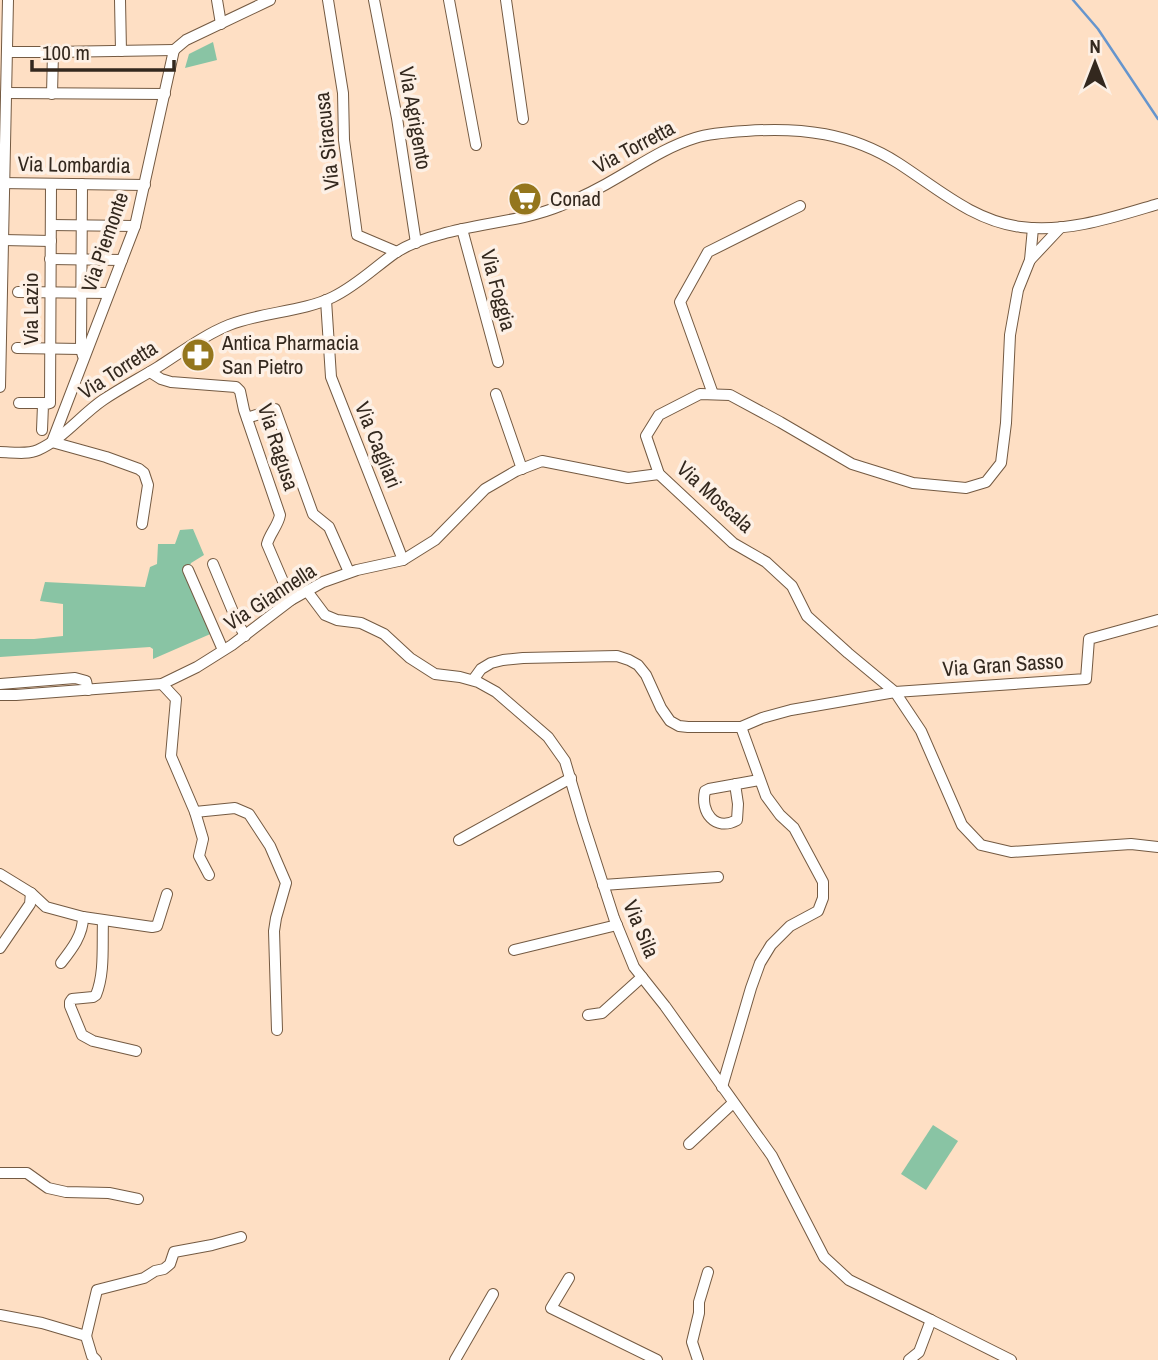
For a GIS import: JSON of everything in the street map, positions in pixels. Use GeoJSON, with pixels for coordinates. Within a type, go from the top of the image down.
{"type":"FeatureCollection","features":[{"type":"Feature","properties":{"kind":"street"},"geometry":{"type":"LineString","coordinates":[[0,387],[3,124],[7,51],[4,29],[8,0]]}},
{"type":"Feature","properties":{"kind":"street"},"geometry":{"type":"LineString","coordinates":[[120,0],[121,51]]}},
{"type":"Feature","properties":{"kind":"street"},"geometry":{"type":"LineString","coordinates":[[217,0],[221,24]]}},
{"type":"Feature","properties":{"kind":"street"},"geometry":{"type":"LineString","coordinates":[[7,51],[174,50],[186,40],[270,0]]}},
{"type":"Feature","properties":{"kind":"street","name":"Via Siracusa"},"geometry":{"type":"LineString","coordinates":[[328,0],[343,93],[344,140],[357,235],[397,252]]}},
{"type":"Feature","properties":{"kind":"street","name":"Via Agrigento"},"geometry":{"type":"LineString","coordinates":[[374,0],[397,118],[416,243]]}},
{"type":"Feature","properties":{"kind":"street"},"geometry":{"type":"LineString","coordinates":[[449,0],[476,145]]}},
{"type":"Feature","properties":{"kind":"street"},"geometry":{"type":"LineString","coordinates":[[506,0],[523,119]]}},
{"type":"Feature","properties":{"kind":"street","name":"Via Piemonte"},"geometry":{"type":"LineString","coordinates":[[52,442],[82,354],[135,226],[174,50]]}},
{"type":"Feature","properties":{"kind":"street"},"geometry":{"type":"LineString","coordinates":[[52,94],[53,52]]}},
{"type":"Feature","properties":{"kind":"street"},"geometry":{"type":"LineString","coordinates":[[4,92],[164,94]]}},
{"type":"Feature","properties":{"kind":"street","name":"Via Torretta"},"geometry":{"type":"LineString","coordinates":[[0,452],[35,452],[52,442],[103,401],[202,339],[228,326],[327,300],[355,285],[397,252],[442,233],[551,210],[574,201],[664,150],[698,137],[771,129],[813,131],[880,153],[960,206],[1003,223],[1033,228],[1061,227],[1104,220],[1158,204]]}},
{"type":"Feature","properties":{"kind":"street","name":"Via Lombardia"},"geometry":{"type":"LineString","coordinates":[[2,183],[145,185]]}},
{"type":"Feature","properties":{"kind":"street","name":"Via Lazio"},"geometry":{"type":"LineString","coordinates":[[42,430],[44,405],[50,403],[51,184]]}},
{"type":"Feature","properties":{"kind":"street"},"geometry":{"type":"LineString","coordinates":[[17,348],[51,348],[82,354],[82,184]]}},
{"type":"Feature","properties":{"kind":"street"},"geometry":{"type":"LineString","coordinates":[[800,205],[708,252],[680,302],[713,394],[730,395],[852,464],[913,483],[966,488],[986,482],[1001,463],[1006,423],[1010,335],[1018,290],[1030,260],[1033,228]]}},
{"type":"Feature","properties":{"kind":"street"},"geometry":{"type":"LineString","coordinates":[[51,225],[135,226]]}},
{"type":"Feature","properties":{"kind":"street"},"geometry":{"type":"LineString","coordinates":[[1030,260],[1061,227]]}},
{"type":"Feature","properties":{"kind":"street","name":"Via Foggia"},"geometry":{"type":"LineString","coordinates":[[462,229],[498,362]]}},
{"type":"Feature","properties":{"kind":"street"},"geometry":{"type":"LineString","coordinates":[[3,240],[51,241]]}},
{"type":"Feature","properties":{"kind":"street"},"geometry":{"type":"LineString","coordinates":[[50,259],[122,260]]}},
{"type":"Feature","properties":{"kind":"street"},"geometry":{"type":"LineString","coordinates":[[18,292],[108,293]]}},
{"type":"Feature","properties":{"kind":"street","name":"Via Cagliari"},"geometry":{"type":"LineString","coordinates":[[327,300],[331,377],[404,561]]}},
{"type":"Feature","properties":{"kind":"street","name":"Via Ragusa"},"geometry":{"type":"LineString","coordinates":[[150,372],[171,382],[236,387],[240,391],[280,515],[279,523],[267,544],[291,600]]}},
{"type":"Feature","properties":{"kind":"street"},"geometry":{"type":"LineString","coordinates":[[496,394],[522,469]]}},
{"type":"Feature","properties":{"kind":"street","name":"Via Moscala"},"geometry":{"type":"LineString","coordinates":[[713,394],[700,394],[659,415],[646,436],[659,474],[733,543],[775,570],[792,586],[807,616],[895,692],[921,731],[962,825],[981,845],[1011,852],[1131,844],[1158,847]]}},
{"type":"Feature","properties":{"kind":"street"},"geometry":{"type":"LineString","coordinates":[[19,403],[46,404]]}},
{"type":"Feature","properties":{"kind":"street"},"geometry":{"type":"LineString","coordinates":[[247,418],[275,410],[313,514],[329,527],[349,572]]}},
{"type":"Feature","properties":{"kind":"street"},"geometry":{"type":"LineString","coordinates":[[52,442],[106,457],[144,473],[148,485],[142,524]]}},
{"type":"Feature","properties":{"kind":"street","name":"Via Giannella"},"geometry":{"type":"LineString","coordinates":[[0,695],[162,684],[197,667],[245,636],[291,600],[323,582],[349,572],[404,561],[435,540],[485,489],[542,461],[628,478],[659,474]]}},
{"type":"Feature","properties":{"kind":"street"},"geometry":{"type":"LineString","coordinates":[[213,564],[245,636]]}},
{"type":"Feature","properties":{"kind":"street"},"geometry":{"type":"LineString","coordinates":[[188,570],[223,650]]}},
{"type":"Feature","properties":{"kind":"street","name":"Via Sila"},"geometry":{"type":"LineString","coordinates":[[307,591],[325,615],[337,620],[361,623],[383,634],[435,674],[473,680],[496,692],[548,737],[565,761],[617,926],[634,967],[772,1156],[824,1257],[849,1280],[931,1320]]}},
{"type":"Feature","properties":{"kind":"street","name":"Via Gran Sasso"},"geometry":{"type":"LineString","coordinates":[[895,692],[1086,679],[1088,639],[1158,620]]}},
{"type":"Feature","properties":{"kind":"street"},"geometry":{"type":"LineString","coordinates":[[473,680],[481,669],[503,660],[618,656],[638,665],[646,675],[670,721],[688,727],[741,727],[791,710],[895,692]]}},
{"type":"Feature","properties":{"kind":"street"},"geometry":{"type":"LineString","coordinates":[[0,684],[75,678],[86,681],[88,690]]}},
{"type":"Feature","properties":{"kind":"street"},"geometry":{"type":"LineString","coordinates":[[162,684],[176,699],[171,756],[195,812],[203,839],[199,856],[209,875]]}},
{"type":"Feature","properties":{"kind":"street"},"geometry":{"type":"LineString","coordinates":[[722,1087],[760,963],[771,945],[790,926],[818,911],[824,888],[794,828],[766,796],[741,727]]}},
{"type":"Feature","properties":{"kind":"street"},"geometry":{"type":"LineString","coordinates":[[459,840],[570,778]]}},
{"type":"Feature","properties":{"kind":"street"},"geometry":{"type":"LineString","coordinates":[[734,784],[759,780]]}},
{"type":"Feature","properties":{"kind":"street"},"geometry":{"type":"LineString","coordinates":[[195,812],[235,808],[249,814],[270,846],[286,883],[274,930],[277,1030]]}},
{"type":"Feature","properties":{"kind":"street"},"geometry":{"type":"LineString","coordinates":[[0,874],[31,893],[46,907],[103,921],[152,927],[157,926],[167,894]]}},
{"type":"Feature","properties":{"kind":"street"},"geometry":{"type":"LineString","coordinates":[[603,884],[718,877]]}},
{"type":"Feature","properties":{"kind":"street"},"geometry":{"type":"LineString","coordinates":[[0,948],[30,904],[31,893]]}},
{"type":"Feature","properties":{"kind":"street"},"geometry":{"type":"LineString","coordinates":[[61,963],[75,945],[83,927],[83,917]]}},
{"type":"Feature","properties":{"kind":"street"},"geometry":{"type":"LineString","coordinates":[[103,921],[98,990],[93,997],[72,999],[70,1006],[82,1035],[93,1041],[136,1051]]}},
{"type":"Feature","properties":{"kind":"street"},"geometry":{"type":"LineString","coordinates":[[514,950],[617,926]]}},
{"type":"Feature","properties":{"kind":"street"},"geometry":{"type":"LineString","coordinates":[[588,1016],[602,1013],[642,977]]}},
{"type":"Feature","properties":{"kind":"street"},"geometry":{"type":"LineString","coordinates":[[689,1144],[733,1102]]}},
{"type":"Feature","properties":{"kind":"street"},"geometry":{"type":"LineString","coordinates":[[0,1173],[27,1173],[48,1188],[66,1192],[109,1193],[138,1199]]}},
{"type":"Feature","properties":{"kind":"street"},"geometry":{"type":"LineString","coordinates":[[96,1360],[92,1356],[86,1336],[97,1290],[144,1278],[164,1269],[170,1264],[174,1252],[180,1249],[212,1245],[241,1237]]}},
{"type":"Feature","properties":{"kind":"street"},"geometry":{"type":"LineString","coordinates":[[698,1360],[692,1342],[708,1272]]}},
{"type":"Feature","properties":{"kind":"street"},"geometry":{"type":"LineString","coordinates":[[569,1278],[551,1308],[657,1360]]}},
{"type":"Feature","properties":{"kind":"street"},"geometry":{"type":"LineString","coordinates":[[455,1360],[493,1294]]}},
{"type":"Feature","properties":{"kind":"street"},"geometry":{"type":"LineString","coordinates":[[0,1315],[42,1323],[86,1336]]}},
{"type":"Feature","properties":{"kind":"street"},"geometry":{"type":"LineString","coordinates":[[909,1360],[919,1352],[931,1320],[992,1355],[1011,1360]]}},
{"type":"Feature","properties":{"kind":"green space"},"geometry":{"type":"Polygon","coordinates":[[[213,42],[217,60],[185,68],[189,54],[213,42]]]}},
{"type":"Feature","properties":{"kind":"green space"},"geometry":{"type":"Polygon","coordinates":[[[193,529],[204,555],[191,563],[188,570],[215,632],[153,659],[153,649],[150,647],[0,657],[0,639],[63,636],[63,604],[40,601],[45,582],[145,587],[150,567],[157,564],[158,544],[175,544],[180,530],[193,529]]]}},
{"type":"Feature","properties":{"kind":"green space"},"geometry":{"type":"Polygon","coordinates":[[[933,1125],[958,1141],[926,1190],[901,1174],[933,1125]]]}},
{"type":"Feature","properties":{"kind":"waterway"},"geometry":{"type":"LineString","coordinates":[[1073,0],[1098,29],[1158,119]]}},
{"type":"Feature","properties":{"kind":"place","name":"Conad"},"geometry":{"type":"Point","coordinates":[525,199]}},
{"type":"Feature","properties":{"kind":"place","name":"Antica Pharmacia San Pietro"},"geometry":{"type":"Point","coordinates":[198,355]}}]}
